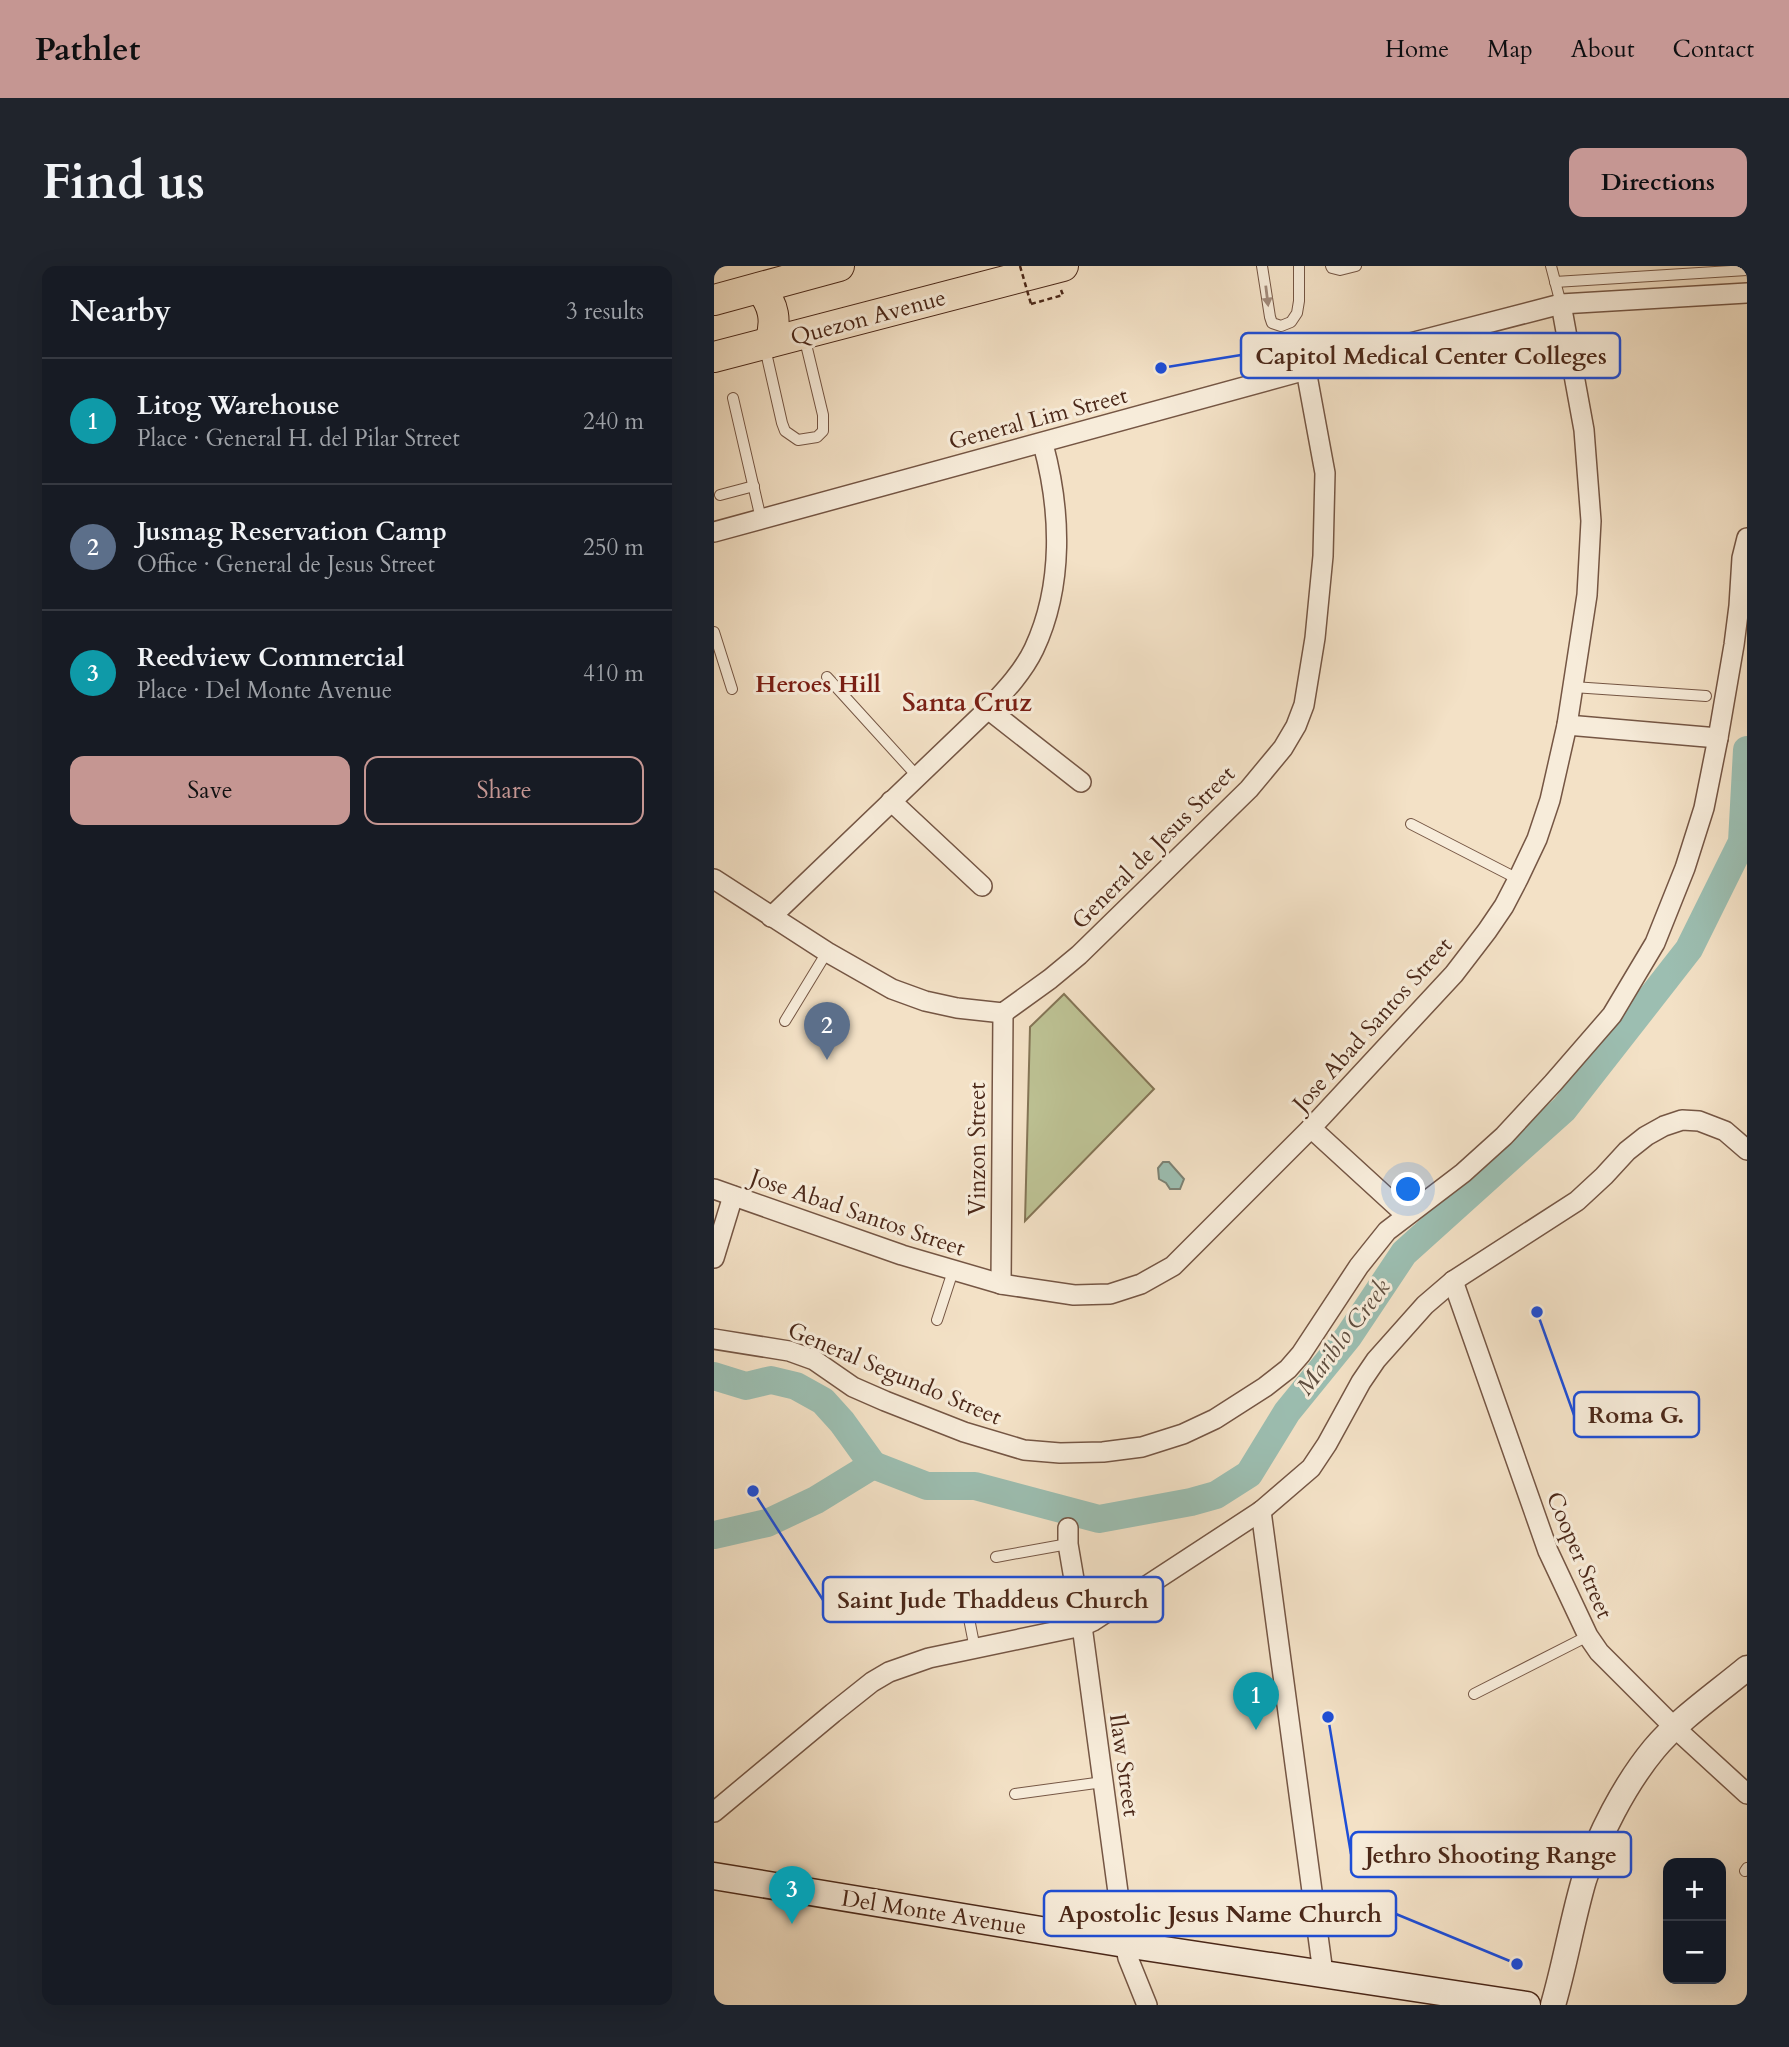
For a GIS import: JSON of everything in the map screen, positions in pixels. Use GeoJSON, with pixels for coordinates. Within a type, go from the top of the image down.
{"type":"FeatureCollection","features":[{"type":"Feature","properties":{"kind":"main road"},"geometry":{"type":"LineString","coordinates":[[714,300],[839,266]]}},
{"type":"Feature","properties":{"kind":"main road"},"geometry":{"type":"LineString","coordinates":[[789,280],[787,303],[795,325],[803,334]]}},
{"type":"Feature","properties":{"kind":"main road","name":"Quezon Avenue"},"geometry":{"type":"LineString","coordinates":[[714,357],[803,334],[1063,281]]}},
{"type":"Feature","properties":{"kind":"main road"},"geometry":{"type":"LineString","coordinates":[[760,288],[772,308],[774,331],[767,343]]}},
{"type":"Feature","properties":{"kind":"main road","name":"Del Monte Avenue"},"geometry":{"type":"LineString","coordinates":[[714,1876],[1125,1944],[1527,2005]]}},
{"type":"Feature","properties":{"kind":"street","name":"General Lim Street"},"geometry":{"type":"LineString","coordinates":[[714,533],[1306,370],[1561,304],[1747,293]]}},
{"type":"Feature","properties":{"kind":"street","name":"Jose Abad Santos Street"},"geometry":{"type":"LineString","coordinates":[[714,1189],[953,1271],[1001,1284],[1074,1294],[1110,1294],[1141,1284],[1173,1266],[1311,1128],[1454,974],[1504,906],[1537,839],[1550,800],[1567,725],[1587,595],[1591,521],[1584,430],[1561,304]]}},
{"type":"Feature","properties":{"kind":"street","name":"General de Jesus Street"},"geometry":{"type":"LineString","coordinates":[[1003,1013],[1079,955],[1229,809],[1283,748],[1296,726],[1304,705],[1315,638],[1323,556],[1325,473],[1306,370]]}},
{"type":"Feature","properties":{"kind":"street"},"geometry":{"type":"LineString","coordinates":[[771,917],[988,709],[1014,680],[1033,650],[1046,617],[1057,552],[1056,516],[1043,444]]}},
{"type":"Feature","properties":{"kind":"street","name":"General Segundo Street"},"geometry":{"type":"LineString","coordinates":[[714,1339],[789,1350],[814,1360],[853,1387],[885,1401],[964,1432],[1024,1450],[1070,1453],[1142,1447],[1183,1434],[1253,1395],[1301,1354],[1359,1266],[1387,1231],[1463,1173],[1504,1136],[1553,1083],[1612,1015],[1656,943],[1685,868],[1704,808],[1743,604],[1742,558],[1747,538]]}},
{"type":"Feature","properties":{"kind":"street"},"geometry":{"type":"LineString","coordinates":[[988,709],[1081,782]]}},
{"type":"Feature","properties":{"kind":"street"},"geometry":{"type":"LineString","coordinates":[[1567,725],[1718,738]]}},
{"type":"Feature","properties":{"kind":"street"},"geometry":{"type":"LineString","coordinates":[[891,801],[982,886]]}},
{"type":"Feature","properties":{"kind":"street"},"geometry":{"type":"LineString","coordinates":[[714,879],[827,953],[892,989],[925,1001],[957,1008],[1003,1013]]}},
{"type":"Feature","properties":{"kind":"street","name":"Vinzon Street"},"geometry":{"type":"LineString","coordinates":[[1001,1284],[1003,1013]]}},
{"type":"Feature","properties":{"kind":"street"},"geometry":{"type":"LineString","coordinates":[[714,1812],[872,1682],[908,1664],[1093,1622],[1261,1511],[1311,1468],[1376,1360],[1425,1306],[1453,1281],[1577,1201],[1627,1151],[1664,1126],[1682,1120],[1699,1121],[1725,1131],[1747,1150]]}},
{"type":"Feature","properties":{"kind":"street"},"geometry":{"type":"LineString","coordinates":[[1311,1128],[1406,1215]]}},
{"type":"Feature","properties":{"kind":"street"},"geometry":{"type":"LineString","coordinates":[[714,1258],[733,1196]]}},
{"type":"Feature","properties":{"kind":"street","name":"Cooper Street"},"geometry":{"type":"LineString","coordinates":[[1453,1281],[1548,1551],[1588,1636],[1599,1652],[1675,1728],[1747,1794]]}},
{"type":"Feature","properties":{"kind":"street"},"geometry":{"type":"LineString","coordinates":[[1261,1511],[1323,1973]]}},
{"type":"Feature","properties":{"kind":"street","name":"Ilaw Street"},"geometry":{"type":"LineString","coordinates":[[1068,1536],[1125,1944],[1147,2005]]}},
{"type":"Feature","properties":{"kind":"street"},"geometry":{"type":"LineString","coordinates":[[1553,2005],[1585,1878],[1605,1829],[1637,1772],[1656,1746],[1675,1728],[1747,1668]]}},
{"type":"Feature","properties":{"kind":"lane"},"geometry":{"type":"LineString","coordinates":[[1262,266],[1270,317],[1272,323],[1281,326],[1291,322],[1297,313],[1300,266]]}},
{"type":"Feature","properties":{"kind":"lane"},"geometry":{"type":"LineString","coordinates":[[1331,266],[1336,270],[1356,266]]}},
{"type":"Feature","properties":{"kind":"lane"},"geometry":{"type":"LineString","coordinates":[[1551,266],[1561,304]]}},
{"type":"Feature","properties":{"kind":"lane"},"geometry":{"type":"LineString","coordinates":[[1555,282],[1747,270]]}},
{"type":"Feature","properties":{"kind":"lane"},"geometry":{"type":"LineString","coordinates":[[767,343],[785,431],[798,440],[817,437],[823,431],[824,415],[803,334]]}},
{"type":"Feature","properties":{"kind":"lane"},"geometry":{"type":"LineString","coordinates":[[733,398],[761,520]]}},
{"type":"Feature","properties":{"kind":"lane"},"geometry":{"type":"LineString","coordinates":[[720,495],[754,486]]}},
{"type":"Feature","properties":{"kind":"lane"},"geometry":{"type":"LineString","coordinates":[[714,632],[732,689]]}},
{"type":"Feature","properties":{"kind":"lane"},"geometry":{"type":"LineString","coordinates":[[827,677],[917,776]]}},
{"type":"Feature","properties":{"kind":"lane"},"geometry":{"type":"LineString","coordinates":[[1573,687],[1706,696]]}},
{"type":"Feature","properties":{"kind":"lane"},"geometry":{"type":"LineString","coordinates":[[1411,824],[1518,879]]}},
{"type":"Feature","properties":{"kind":"lane"},"geometry":{"type":"LineString","coordinates":[[785,1021],[827,953]]}},
{"type":"Feature","properties":{"kind":"lane"},"geometry":{"type":"LineString","coordinates":[[937,1320],[953,1271]]}},
{"type":"Feature","properties":{"kind":"lane"},"geometry":{"type":"LineString","coordinates":[[996,1557],[1068,1536]]}},
{"type":"Feature","properties":{"kind":"lane"},"geometry":{"type":"LineString","coordinates":[[962,1583],[975,1649]]}},
{"type":"Feature","properties":{"kind":"lane"},"geometry":{"type":"LineString","coordinates":[[1474,1694],[1588,1636]]}},
{"type":"Feature","properties":{"kind":"lane"},"geometry":{"type":"LineString","coordinates":[[1015,1794],[1103,1782]]}},
{"type":"Feature","properties":{"kind":"path"},"geometry":{"type":"LineString","coordinates":[[1020,266],[1031,304],[1063,281]]}},
{"type":"Feature","properties":{"kind":"green space"},"geometry":{"type":"Polygon","coordinates":[[[1064,994],[1154,1089],[1025,1221],[1030,1027],[1064,994]]]}},
{"type":"Feature","properties":{"kind":"shaded area"},"geometry":{"type":"Polygon","coordinates":[[[1163,1162],[1169,1162],[1184,1179],[1180,1189],[1170,1189],[1159,1179],[1158,1168],[1163,1162]]]}},
{"type":"Feature","properties":{"kind":"waterway","name":"Mariblo Creek"},"geometry":{"type":"LineString","coordinates":[[873,1465],[927,1486],[975,1486],[1099,1519],[1216,1495],[1249,1474],[1287,1412],[1348,1337],[1404,1253],[1564,1109],[1689,949],[1742,842],[1747,750]]}},
{"type":"Feature","properties":{"kind":"waterway"},"geometry":{"type":"LineString","coordinates":[[714,1376],[746,1386],[771,1380],[796,1386],[823,1401],[873,1465]]}},
{"type":"Feature","properties":{"kind":"waterway","name":"Mariblo Creek"},"geometry":{"type":"LineString","coordinates":[[714,1535],[767,1523],[816,1500],[873,1465]]}},
{"type":"Feature","properties":{"kind":"place","name":"Capitol Medical Center Colleges"},"geometry":{"type":"Point","coordinates":[1161,368]}},
{"type":"Feature","properties":{"kind":"place","name":"Jusmag Reservation Camp"},"geometry":{"type":"Point","coordinates":[827,1060]}},
{"type":"Feature","properties":{"kind":"place","name":"Roma G."},"geometry":{"type":"Point","coordinates":[1537,1312]}},
{"type":"Feature","properties":{"kind":"place","name":"Saint Jude Thaddeus Church"},"geometry":{"type":"Point","coordinates":[753,1491]}},
{"type":"Feature","properties":{"kind":"place","name":"Jethro Shooting Range"},"geometry":{"type":"Point","coordinates":[1328,1717]}},
{"type":"Feature","properties":{"kind":"place","name":"Litog Warehouse"},"geometry":{"type":"Point","coordinates":[1256,1730]}},
{"type":"Feature","properties":{"kind":"place","name":"Reedview Commercial"},"geometry":{"type":"Point","coordinates":[792,1924]}},
{"type":"Feature","properties":{"kind":"place","name":"Apostolic Jesus Name Church"},"geometry":{"type":"Point","coordinates":[1517,1964]}},
{"type":"Feature","properties":{"kind":"district","name":"Heroes Hill"},"geometry":{"type":"Point","coordinates":[818,684]}},
{"type":"Feature","properties":{"kind":"district","name":"Santa Cruz"},"geometry":{"type":"Point","coordinates":[967,702]}}]}
